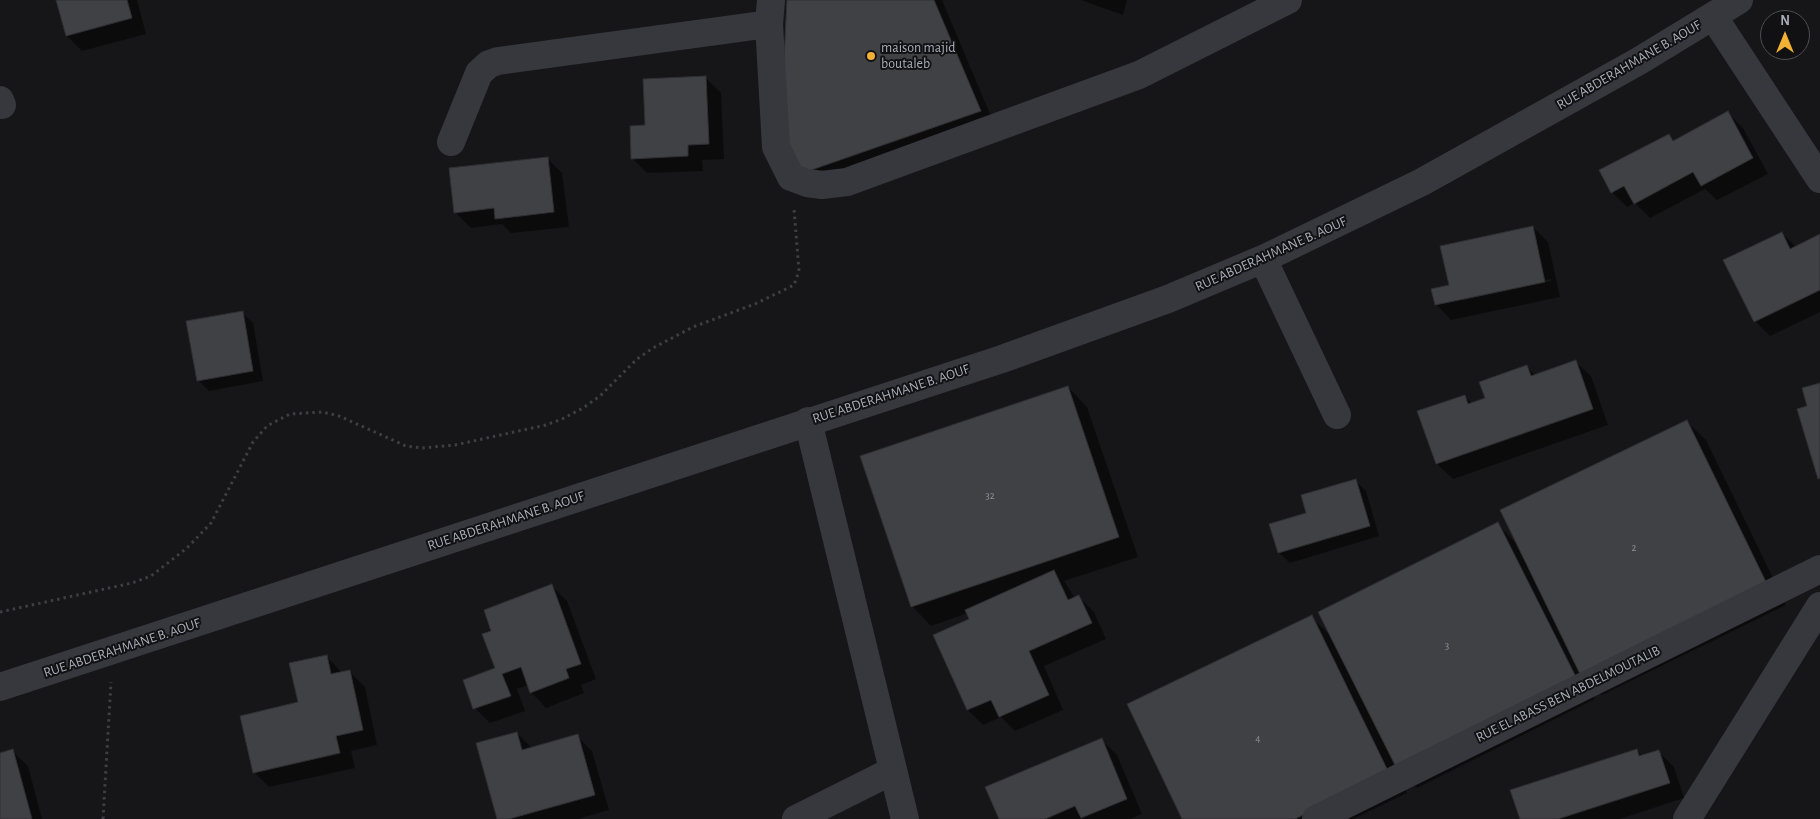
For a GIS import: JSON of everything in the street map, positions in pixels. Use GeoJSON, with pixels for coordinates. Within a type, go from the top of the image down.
{"type":"FeatureCollection","features":[{"type":"Feature","properties":{"kind":"street"},"geometry":{"type":"LineString","coordinates":[[451,142],[480,73],[489,64],[770,12],[776,147],[791,177],[815,184],[847,182],[1138,75],[1288,0]]}},
{"type":"Feature","properties":{"kind":"street","name":"RUE ABDERAHMANE B. AOUF"},"geometry":{"type":"LineString","coordinates":[[0,687],[1079,332],[1168,299],[1263,260],[1422,182],[1631,66],[1739,0]]}},
{"type":"Feature","properties":{"kind":"street"},"geometry":{"type":"LineString","coordinates":[[1713,16],[1820,179]]}},
{"type":"Feature","properties":{"kind":"street"},"geometry":{"type":"LineString","coordinates":[[1263,260],[1337,415]]}},
{"type":"Feature","properties":{"kind":"street"},"geometry":{"type":"LineString","coordinates":[[808,421],[905,819]]}},
{"type":"Feature","properties":{"kind":"street","name":"RUE EL ABASS BEN ABDELMOUTALIB"},"geometry":{"type":"LineString","coordinates":[[1316,819],[1820,569]]}},
{"type":"Feature","properties":{"kind":"street"},"geometry":{"type":"LineString","coordinates":[[1686,819],[1820,606]]}},
{"type":"Feature","properties":{"kind":"street"},"geometry":{"type":"LineString","coordinates":[[796,819],[892,771]]}},
{"type":"Feature","properties":{"kind":"path"},"geometry":{"type":"LineString","coordinates":[[0,612],[132,583],[151,576],[187,548],[211,523],[252,442],[267,426],[290,414],[322,412],[339,416],[406,446],[422,448],[455,445],[546,425],[583,408],[600,396],[637,359],[653,348],[693,327],[764,300],[794,285],[799,271],[791,177]]}},
{"type":"Feature","properties":{"kind":"path"},"geometry":{"type":"LineString","coordinates":[[103,819],[112,651]]}},
{"type":"Feature","properties":{"kind":"building"},"geometry":{"type":"Polygon","coordinates":[[[56,0],[127,0],[132,18],[66,36],[56,0]]]}},
{"type":"Feature","properties":{"kind":"building","name":"maison majid boutaleb"},"geometry":{"type":"Polygon","coordinates":[[[787,0],[934,0],[981,111],[791,177],[779,157],[787,0]]]}},
{"type":"Feature","properties":{"kind":"building"},"geometry":{"type":"Polygon","coordinates":[[[706,76],[709,144],[688,145],[688,156],[631,159],[630,126],[645,125],[643,79],[706,76]]]}},
{"type":"Feature","properties":{"kind":"building"},"geometry":{"type":"Polygon","coordinates":[[[1728,111],[1753,158],[1701,186],[1693,172],[1634,204],[1624,186],[1611,193],[1599,170],[1669,134],[1673,141],[1728,111]]]}},
{"type":"Feature","properties":{"kind":"building"},"geometry":{"type":"Polygon","coordinates":[[[548,157],[554,212],[495,219],[494,208],[454,213],[449,168],[548,157]]]}},
{"type":"Feature","properties":{"kind":"building"},"geometry":{"type":"Polygon","coordinates":[[[1533,226],[1545,282],[1435,305],[1431,289],[1449,285],[1440,246],[1533,226]]]}},
{"type":"Feature","properties":{"kind":"building"},"geometry":{"type":"Polygon","coordinates":[[[1782,232],[1790,249],[1820,234],[1820,290],[1754,322],[1723,260],[1782,232]]]}},
{"type":"Feature","properties":{"kind":"building"},"geometry":{"type":"Polygon","coordinates":[[[243,311],[253,371],[197,381],[186,321],[243,311]]]}},
{"type":"Feature","properties":{"kind":"building"},"geometry":{"type":"Polygon","coordinates":[[[1576,360],[1593,409],[1436,464],[1417,411],[1465,395],[1468,404],[1485,398],[1479,382],[1527,365],[1531,376],[1576,360]]]}},
{"type":"Feature","properties":{"kind":"building"},"geometry":{"type":"Polygon","coordinates":[[[1820,383],[1820,478],[1818,479],[1797,409],[1807,406],[1802,388],[1820,383]]]}},
{"type":"Feature","properties":{"kind":"building"},"geometry":{"type":"Polygon","coordinates":[[[1068,386],[1119,537],[911,607],[860,456],[1068,386]]]}},
{"type":"Feature","properties":{"kind":"building"},"geometry":{"type":"Polygon","coordinates":[[[1687,420],[1768,586],[1581,676],[1500,510],[1687,420]]]}},
{"type":"Feature","properties":{"kind":"building"},"geometry":{"type":"Polygon","coordinates":[[[1356,479],[1370,526],[1278,553],[1269,524],[1306,513],[1301,495],[1356,479]]]}},
{"type":"Feature","properties":{"kind":"building"},"geometry":{"type":"Polygon","coordinates":[[[1498,522],[1577,679],[1397,769],[1318,612],[1498,522]]]}},
{"type":"Feature","properties":{"kind":"building"},"geometry":{"type":"Polygon","coordinates":[[[1054,570],[1068,600],[1079,595],[1092,623],[1029,651],[1049,695],[999,717],[991,700],[967,710],[933,635],[969,619],[965,610],[1054,570]]]}},
{"type":"Feature","properties":{"kind":"building"},"geometry":{"type":"Polygon","coordinates":[[[552,584],[581,664],[566,669],[569,678],[530,693],[521,667],[502,674],[511,696],[473,709],[463,680],[495,668],[482,634],[491,631],[484,610],[552,584]]]}},
{"type":"Feature","properties":{"kind":"building"},"geometry":{"type":"Polygon","coordinates":[[[1312,615],[1389,773],[1295,819],[1182,819],[1127,704],[1312,615]]]}},
{"type":"Feature","properties":{"kind":"building"},"geometry":{"type":"Polygon","coordinates":[[[327,655],[331,674],[350,670],[363,730],[336,736],[340,753],[253,773],[240,716],[298,702],[289,663],[327,655]]]}},
{"type":"Feature","properties":{"kind":"building"},"geometry":{"type":"Polygon","coordinates":[[[517,732],[522,750],[578,734],[595,795],[509,819],[497,819],[476,743],[517,732]]]}},
{"type":"Feature","properties":{"kind":"building"},"geometry":{"type":"Polygon","coordinates":[[[1102,738],[1127,799],[1081,818],[1075,806],[1045,819],[999,819],[985,787],[1102,738]]]}},
{"type":"Feature","properties":{"kind":"building"},"geometry":{"type":"Polygon","coordinates":[[[13,749],[32,819],[0,819],[0,753],[13,749]]]}},
{"type":"Feature","properties":{"kind":"building"},"geometry":{"type":"Polygon","coordinates":[[[1637,749],[1639,756],[1659,750],[1670,783],[1558,819],[1520,819],[1510,790],[1637,749]]]}},
{"type":"Feature","properties":{"kind":"place","name":"maison majid boutaleb"},"geometry":{"type":"Point","coordinates":[871,56]}}]}
